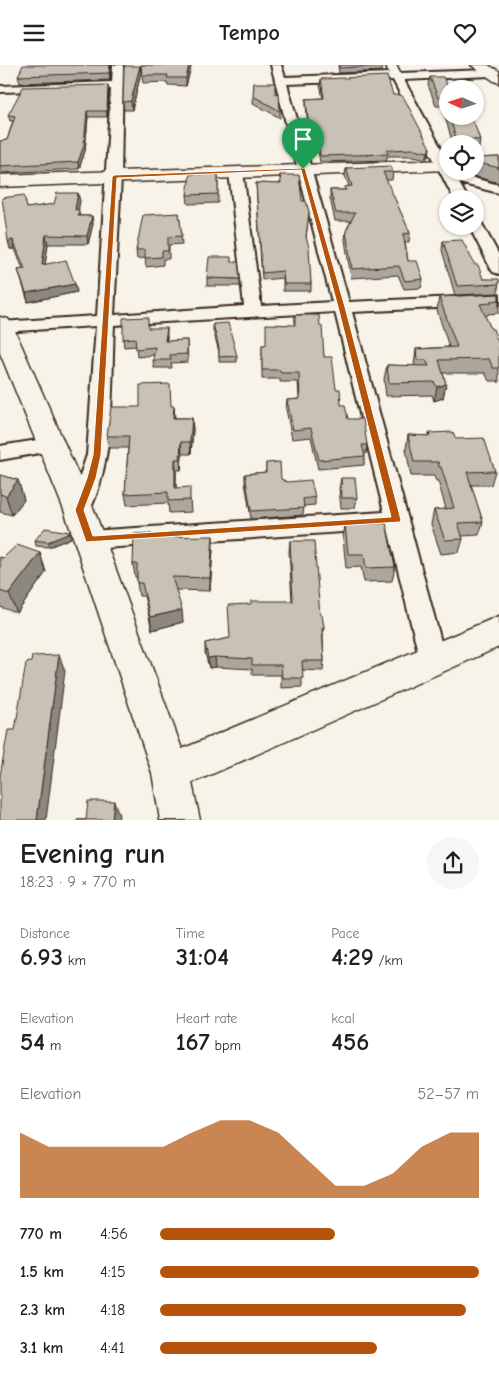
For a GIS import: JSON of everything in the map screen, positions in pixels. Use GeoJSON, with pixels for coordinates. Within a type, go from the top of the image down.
{"type":"FeatureCollection","features":[{"type":"Feature","properties":{"kind":"street"},"geometry":{"type":"LineString","coordinates":[[79,510],[92,478],[97,455],[114,177],[118,65]]}},
{"type":"Feature","properties":{"kind":"street"},"geometry":{"type":"LineString","coordinates":[[433,660],[342,307],[278,73],[492,70]]}},
{"type":"Feature","properties":{"kind":"street"},"geometry":{"type":"LineString","coordinates":[[393,71],[439,154]]}},
{"type":"Feature","properties":{"kind":"street"},"geometry":{"type":"LineString","coordinates":[[0,89],[117,85]]}},
{"type":"Feature","properties":{"kind":"street"},"geometry":{"type":"LineString","coordinates":[[0,181],[303,169],[439,168]]}},
{"type":"Feature","properties":{"kind":"street"},"geometry":{"type":"LineString","coordinates":[[236,172],[253,311]]}},
{"type":"Feature","properties":{"kind":"street"},"geometry":{"type":"LineString","coordinates":[[477,180],[499,189]]}},
{"type":"Feature","properties":{"kind":"street"},"geometry":{"type":"LineString","coordinates":[[481,235],[499,269]]}},
{"type":"Feature","properties":{"kind":"street"},"geometry":{"type":"LineString","coordinates":[[180,820],[171,773],[90,540],[0,326],[253,311],[499,300]]}},
{"type":"Feature","properties":{"kind":"street"},"geometry":{"type":"LineString","coordinates":[[0,453],[50,445]]}},
{"type":"Feature","properties":{"kind":"street"},"geometry":{"type":"LineString","coordinates":[[90,540],[396,520]]}},
{"type":"Feature","properties":{"kind":"street"},"geometry":{"type":"LineString","coordinates":[[171,773],[499,632]]}},
{"type":"Feature","properties":{"kind":"building"},"geometry":{"type":"Polygon","coordinates":[[[23,65],[110,65],[109,73],[18,76],[23,65]]]}},
{"type":"Feature","properties":{"kind":"building"},"geometry":{"type":"Polygon","coordinates":[[[141,65],[189,65],[186,78],[167,78],[168,75],[142,75],[141,65]]]}},
{"type":"Feature","properties":{"kind":"building"},"geometry":{"type":"Polygon","coordinates":[[[339,65],[383,65],[383,66],[339,68],[339,65]]]}},
{"type":"Feature","properties":{"kind":"building"},"geometry":{"type":"Polygon","coordinates":[[[124,66],[140,66],[131,101],[123,102],[124,66]]]}},
{"type":"Feature","properties":{"kind":"building"},"geometry":{"type":"Polygon","coordinates":[[[387,76],[393,95],[401,95],[404,98],[430,148],[428,152],[414,149],[387,150],[388,154],[320,156],[318,139],[315,139],[308,120],[306,99],[324,98],[321,79],[387,76]]]}},
{"type":"Feature","properties":{"kind":"building"},"geometry":{"type":"Polygon","coordinates":[[[430,77],[443,77],[444,80],[439,80],[438,98],[430,77]]]}},
{"type":"Feature","properties":{"kind":"building"},"geometry":{"type":"Polygon","coordinates":[[[254,83],[275,83],[275,93],[279,94],[280,111],[253,96],[254,83]]]}},
{"type":"Feature","properties":{"kind":"building"},"geometry":{"type":"Polygon","coordinates":[[[108,85],[107,111],[87,111],[84,145],[78,162],[0,166],[0,141],[7,140],[15,116],[8,115],[23,87],[108,85]]]}},
{"type":"Feature","properties":{"kind":"building"},"geometry":{"type":"Polygon","coordinates":[[[452,125],[475,125],[478,135],[455,135],[452,125]]]}},
{"type":"Feature","properties":{"kind":"building"},"geometry":{"type":"Polygon","coordinates":[[[499,157],[499,168],[484,164],[484,158],[499,157]]]}},
{"type":"Feature","properties":{"kind":"building"},"geometry":{"type":"Polygon","coordinates":[[[391,166],[393,172],[383,172],[410,233],[403,234],[408,261],[417,261],[423,279],[405,281],[399,266],[352,269],[346,231],[355,213],[336,213],[330,190],[346,190],[345,187],[352,186],[346,168],[391,166]]]}},
{"type":"Feature","properties":{"kind":"building"},"geometry":{"type":"Polygon","coordinates":[[[190,174],[218,174],[218,194],[187,195],[190,174]]]}},
{"type":"Feature","properties":{"kind":"building"},"geometry":{"type":"Polygon","coordinates":[[[280,175],[299,175],[302,201],[306,201],[309,212],[306,237],[309,247],[311,284],[284,284],[283,271],[262,273],[256,183],[281,184],[280,175]]]}},
{"type":"Feature","properties":{"kind":"building"},"geometry":{"type":"Polygon","coordinates":[[[57,193],[78,193],[75,210],[79,209],[78,216],[92,216],[87,236],[46,235],[42,265],[66,260],[75,284],[26,293],[18,270],[25,269],[13,240],[8,241],[2,198],[24,195],[27,208],[54,204],[57,193]]]}},
{"type":"Feature","properties":{"kind":"building"},"geometry":{"type":"Polygon","coordinates":[[[179,213],[182,236],[168,237],[168,251],[162,251],[162,257],[145,258],[145,250],[136,250],[143,215],[179,213]]]}},
{"type":"Feature","properties":{"kind":"building"},"geometry":{"type":"Polygon","coordinates":[[[462,240],[475,265],[478,265],[483,279],[499,279],[499,284],[457,286],[443,241],[462,240]]]}},
{"type":"Feature","properties":{"kind":"building"},"geometry":{"type":"Polygon","coordinates":[[[209,257],[231,257],[231,262],[238,262],[240,279],[207,278],[209,257]]]}},
{"type":"Feature","properties":{"kind":"building"},"geometry":{"type":"Polygon","coordinates":[[[499,294],[499,300],[480,304],[499,345],[499,368],[493,368],[489,359],[439,360],[446,384],[437,387],[434,382],[389,383],[387,365],[429,366],[426,360],[417,360],[416,349],[457,347],[439,297],[499,294]]]}},
{"type":"Feature","properties":{"kind":"building"},"geometry":{"type":"Polygon","coordinates":[[[295,315],[319,315],[320,326],[322,326],[324,357],[332,357],[336,389],[340,389],[341,405],[345,405],[348,419],[363,419],[367,445],[362,445],[365,456],[319,460],[311,428],[293,430],[287,400],[300,399],[299,373],[262,370],[262,345],[266,345],[266,324],[295,325],[295,315]]]}},
{"type":"Feature","properties":{"kind":"building"},"geometry":{"type":"Polygon","coordinates":[[[148,317],[148,328],[167,328],[165,341],[187,340],[187,354],[170,355],[171,360],[153,360],[155,347],[136,349],[135,338],[123,339],[123,318],[148,317]]]}},
{"type":"Feature","properties":{"kind":"building"},"geometry":{"type":"Polygon","coordinates":[[[228,323],[237,356],[219,357],[219,348],[213,324],[228,323]]]}},
{"type":"Feature","properties":{"kind":"building"},"geometry":{"type":"Polygon","coordinates":[[[170,384],[171,406],[174,406],[173,418],[192,418],[190,442],[181,442],[180,459],[175,459],[175,488],[190,487],[190,500],[168,501],[168,492],[125,494],[129,436],[107,436],[111,407],[140,407],[140,385],[170,384]]]}},
{"type":"Feature","properties":{"kind":"building"},"geometry":{"type":"Polygon","coordinates":[[[453,432],[456,439],[484,438],[495,471],[467,472],[483,522],[458,523],[463,539],[445,540],[434,510],[454,508],[441,467],[439,467],[438,462],[414,462],[408,435],[430,436],[429,433],[453,432]]]}},
{"type":"Feature","properties":{"kind":"building"},"geometry":{"type":"Polygon","coordinates":[[[280,462],[281,479],[287,482],[311,480],[315,497],[303,499],[304,508],[251,511],[245,474],[266,472],[266,463],[280,462]]]}},
{"type":"Feature","properties":{"kind":"building"},"geometry":{"type":"Polygon","coordinates":[[[0,475],[18,480],[6,496],[0,494],[0,475]]]}},
{"type":"Feature","properties":{"kind":"building"},"geometry":{"type":"Polygon","coordinates":[[[341,478],[355,478],[357,498],[342,498],[341,478]]]}},
{"type":"Feature","properties":{"kind":"building"},"geometry":{"type":"Polygon","coordinates":[[[386,523],[395,567],[366,568],[364,554],[348,554],[345,524],[386,523]]]}},
{"type":"Feature","properties":{"kind":"building"},"geometry":{"type":"Polygon","coordinates":[[[45,528],[70,533],[48,542],[35,540],[45,528]]]}},
{"type":"Feature","properties":{"kind":"building"},"geometry":{"type":"Polygon","coordinates":[[[151,533],[151,537],[213,536],[210,578],[172,577],[182,610],[150,617],[142,583],[137,583],[137,564],[133,564],[134,534],[151,533]]]}},
{"type":"Feature","properties":{"kind":"building"},"geometry":{"type":"Polygon","coordinates":[[[290,541],[314,541],[320,615],[322,615],[324,627],[322,628],[324,661],[302,661],[303,678],[282,678],[281,665],[252,665],[252,659],[208,658],[205,643],[230,638],[228,605],[251,604],[251,601],[293,601],[290,541]]]}},
{"type":"Feature","properties":{"kind":"building"},"geometry":{"type":"Polygon","coordinates":[[[17,545],[40,553],[9,594],[0,591],[0,557],[3,558],[17,545]]]}},
{"type":"Feature","properties":{"kind":"building"},"geometry":{"type":"Polygon","coordinates":[[[59,655],[37,820],[0,820],[0,776],[8,730],[15,730],[26,663],[31,662],[32,656],[59,655]]]}},
{"type":"Feature","properties":{"kind":"building"},"geometry":{"type":"Polygon","coordinates":[[[88,801],[114,801],[112,820],[86,820],[88,801]]]}},
{"type":"Feature","properties":{"kind":"route"},"geometry":{"type":"LineString","coordinates":[[303,169],[342,307],[396,520],[90,540],[79,510],[92,478],[97,455],[114,177],[303,169]]}}]}
